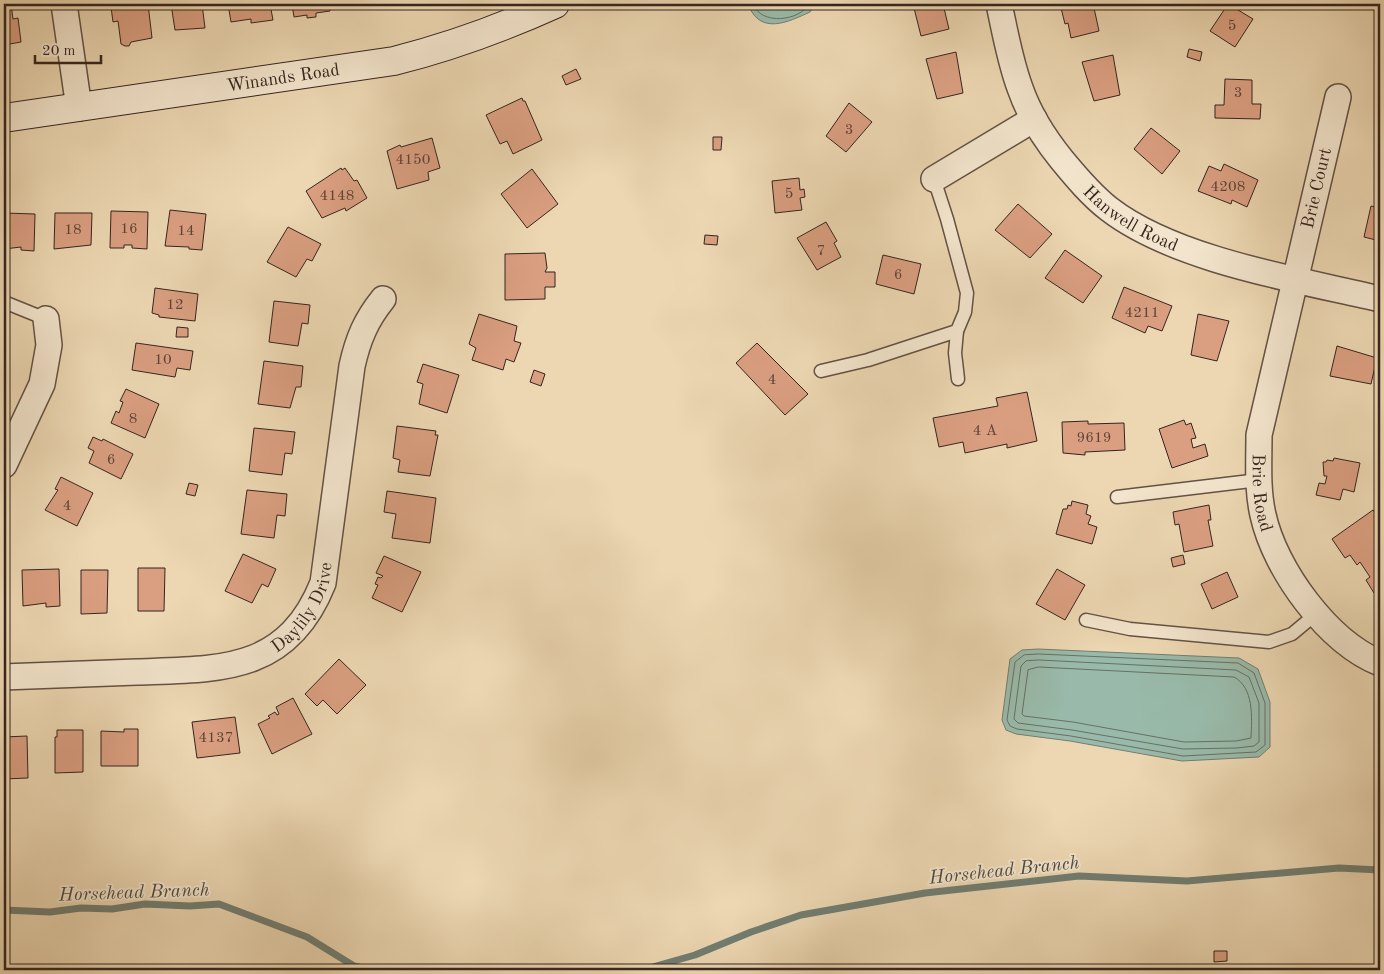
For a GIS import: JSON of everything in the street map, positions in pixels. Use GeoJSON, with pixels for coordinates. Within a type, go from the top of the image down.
{"type":"FeatureCollection","features":[{"type":"Feature","properties":{"kind":"street"},"geometry":{"type":"LineString","coordinates":[[64,4],[79,108]]}},
{"type":"Feature","properties":{"kind":"street","name":"Winands Road"},"geometry":{"type":"LineString","coordinates":[[4,118],[394,61],[443,48],[496,30],[555,4]]}},
{"type":"Feature","properties":{"kind":"street","name":"Hanwell Road"},"geometry":{"type":"LineString","coordinates":[[999,4],[1020,89],[1034,119],[1053,148],[1079,181],[1110,209],[1149,233],[1185,249],[1295,279],[1380,299]]}},
{"type":"Feature","properties":{"kind":"street","name":"Brie Court"},"geometry":{"type":"LineString","coordinates":[[1295,279],[1338,97]]}},
{"type":"Feature","properties":{"kind":"street"},"geometry":{"type":"LineString","coordinates":[[934,179],[1034,119]]}},
{"type":"Feature","properties":{"kind":"street","name":"Brie Road"},"geometry":{"type":"LineString","coordinates":[[1295,279],[1259,435],[1259,480],[1263,516],[1276,552],[1316,614],[1340,637],[1371,659],[1380,663]]}},
{"type":"Feature","properties":{"kind":"street","name":"Daylily Drive"},"geometry":{"type":"LineString","coordinates":[[4,677],[228,667],[274,648],[296,629],[314,604],[323,582],[352,366],[358,339],[367,318],[383,299]]}},
{"type":"Feature","properties":{"kind":"street"},"geometry":{"type":"LineString","coordinates":[[4,465],[42,384],[49,345],[46,319]]}},
{"type":"Feature","properties":{"kind":"lane"},"geometry":{"type":"LineString","coordinates":[[934,179],[967,293],[965,312],[956,332],[955,353],[958,379]]}},
{"type":"Feature","properties":{"kind":"lane"},"geometry":{"type":"LineString","coordinates":[[4,302],[46,319]]}},
{"type":"Feature","properties":{"kind":"lane"},"geometry":{"type":"LineString","coordinates":[[821,371],[868,360],[956,332]]}},
{"type":"Feature","properties":{"kind":"lane"},"geometry":{"type":"LineString","coordinates":[[1118,497],[1259,480]]}},
{"type":"Feature","properties":{"kind":"lane"},"geometry":{"type":"LineString","coordinates":[[1086,620],[1130,629],[1269,642],[1292,634],[1316,614]]}},
{"type":"Feature","properties":{"kind":"water"},"geometry":{"type":"Polygon","coordinates":[[[748,4],[815,4],[810,12],[775,24],[760,20],[753,14],[748,4]]]}},
{"type":"Feature","properties":{"kind":"water"},"geometry":{"type":"Polygon","coordinates":[[[1038,649],[1239,658],[1258,669],[1270,702],[1270,747],[1259,757],[1182,761],[1070,741],[1016,734],[1006,730],[1002,720],[1010,659],[1022,650],[1038,649]]]}},
{"type":"Feature","properties":{"kind":"building"},"geometry":{"type":"Polygon","coordinates":[[[4,4],[11,4],[13,19],[18,18],[21,42],[4,45],[4,4]]]}},
{"type":"Feature","properties":{"kind":"building"},"geometry":{"type":"Polygon","coordinates":[[[148,4],[152,38],[131,42],[129,46],[125,46],[121,44],[118,21],[113,22],[111,7],[148,4]]]}},
{"type":"Feature","properties":{"kind":"building"},"geometry":{"type":"Polygon","coordinates":[[[171,4],[202,4],[205,28],[175,30],[171,4]]]}},
{"type":"Feature","properties":{"kind":"building"},"geometry":{"type":"Polygon","coordinates":[[[228,4],[270,4],[273,20],[251,23],[251,19],[231,22],[228,4]]]}},
{"type":"Feature","properties":{"kind":"building"},"geometry":{"type":"Polygon","coordinates":[[[292,4],[329,4],[330,11],[316,13],[316,17],[307,18],[307,15],[294,17],[292,4]]]}},
{"type":"Feature","properties":{"kind":"building"},"geometry":{"type":"Polygon","coordinates":[[[913,4],[943,4],[949,29],[921,36],[913,4]]]}},
{"type":"Feature","properties":{"kind":"building"},"geometry":{"type":"Polygon","coordinates":[[[1060,4],[1095,4],[1096,7],[1094,8],[1099,31],[1071,38],[1068,23],[1065,24],[1060,4]]]}},
{"type":"Feature","properties":{"kind":"building"},"geometry":{"type":"Polygon","coordinates":[[[1228,4],[1253,19],[1235,47],[1210,31],[1228,4]]]}},
{"type":"Feature","properties":{"kind":"building"},"geometry":{"type":"Polygon","coordinates":[[[1189,49],[1202,52],[1200,61],[1187,57],[1189,49]]]}},
{"type":"Feature","properties":{"kind":"building"},"geometry":{"type":"Polygon","coordinates":[[[956,52],[963,93],[937,99],[926,59],[956,52]]]}},
{"type":"Feature","properties":{"kind":"building"},"geometry":{"type":"Polygon","coordinates":[[[1113,55],[1120,95],[1094,101],[1082,62],[1113,55]]]}},
{"type":"Feature","properties":{"kind":"building"},"geometry":{"type":"Polygon","coordinates":[[[576,69],[581,79],[566,85],[562,76],[576,69]]]}},
{"type":"Feature","properties":{"kind":"building"},"geometry":{"type":"Polygon","coordinates":[[[1225,79],[1252,80],[1252,104],[1261,104],[1260,119],[1215,118],[1215,105],[1224,105],[1225,79]]]}},
{"type":"Feature","properties":{"kind":"building"},"geometry":{"type":"Polygon","coordinates":[[[522,98],[542,140],[513,154],[507,141],[500,144],[486,115],[522,98]]]}},
{"type":"Feature","properties":{"kind":"building"},"geometry":{"type":"Polygon","coordinates":[[[849,103],[872,122],[846,152],[826,136],[849,103]]]}},
{"type":"Feature","properties":{"kind":"building"},"geometry":{"type":"Polygon","coordinates":[[[1151,128],[1180,151],[1162,174],[1134,149],[1151,128]]]}},
{"type":"Feature","properties":{"kind":"building"},"geometry":{"type":"Polygon","coordinates":[[[713,137],[722,137],[721,150],[713,150],[713,137]]]}},
{"type":"Feature","properties":{"kind":"building"},"geometry":{"type":"Polygon","coordinates":[[[432,138],[440,168],[428,172],[429,180],[397,189],[387,151],[400,145],[401,147],[432,138]]]}},
{"type":"Feature","properties":{"kind":"building"},"geometry":{"type":"Polygon","coordinates":[[[1224,164],[1258,180],[1247,207],[1232,200],[1231,204],[1198,191],[1209,166],[1221,171],[1224,164]]]}},
{"type":"Feature","properties":{"kind":"building"},"geometry":{"type":"Polygon","coordinates":[[[341,168],[342,170],[345,168],[354,181],[357,180],[367,198],[346,211],[345,208],[322,218],[306,191],[341,168]]]}},
{"type":"Feature","properties":{"kind":"building"},"geometry":{"type":"Polygon","coordinates":[[[532,169],[558,204],[527,228],[501,194],[532,169]]]}},
{"type":"Feature","properties":{"kind":"building"},"geometry":{"type":"Polygon","coordinates":[[[799,178],[800,190],[804,189],[805,197],[800,198],[802,210],[775,213],[772,181],[799,178]]]}},
{"type":"Feature","properties":{"kind":"building"},"geometry":{"type":"Polygon","coordinates":[[[1018,204],[1052,234],[1030,258],[995,230],[1018,204]]]}},
{"type":"Feature","properties":{"kind":"building"},"geometry":{"type":"Polygon","coordinates":[[[1371,206],[1380,208],[1380,241],[1364,237],[1371,206]]]}},
{"type":"Feature","properties":{"kind":"building"},"geometry":{"type":"Polygon","coordinates":[[[170,210],[206,214],[202,250],[189,249],[189,247],[165,246],[170,210]]]}},
{"type":"Feature","properties":{"kind":"building"},"geometry":{"type":"Polygon","coordinates":[[[111,211],[148,212],[147,249],[132,248],[132,245],[124,245],[124,248],[110,248],[111,211]]]}},
{"type":"Feature","properties":{"kind":"building"},"geometry":{"type":"Polygon","coordinates":[[[4,213],[35,214],[34,251],[21,250],[21,247],[4,249],[4,213]]]}},
{"type":"Feature","properties":{"kind":"building"},"geometry":{"type":"Polygon","coordinates":[[[55,213],[92,213],[91,245],[54,249],[55,213]]]}},
{"type":"Feature","properties":{"kind":"building"},"geometry":{"type":"Polygon","coordinates":[[[826,222],[837,241],[834,243],[841,257],[817,270],[797,238],[826,222]]]}},
{"type":"Feature","properties":{"kind":"building"},"geometry":{"type":"Polygon","coordinates":[[[288,227],[321,244],[312,261],[307,259],[296,277],[267,262],[288,227]]]}},
{"type":"Feature","properties":{"kind":"building"},"geometry":{"type":"Polygon","coordinates":[[[705,235],[718,236],[717,245],[704,244],[705,235]]]}},
{"type":"Feature","properties":{"kind":"building"},"geometry":{"type":"Polygon","coordinates":[[[1065,250],[1102,276],[1083,303],[1045,278],[1065,250]]]}},
{"type":"Feature","properties":{"kind":"building"},"geometry":{"type":"Polygon","coordinates":[[[545,253],[547,268],[545,272],[555,272],[555,287],[545,287],[545,299],[505,300],[505,254],[545,253]]]}},
{"type":"Feature","properties":{"kind":"building"},"geometry":{"type":"Polygon","coordinates":[[[883,255],[921,264],[914,294],[876,284],[883,255]]]}},
{"type":"Feature","properties":{"kind":"building"},"geometry":{"type":"Polygon","coordinates":[[[1124,287],[1172,306],[1162,331],[1148,326],[1145,333],[1112,318],[1124,287]]]}},
{"type":"Feature","properties":{"kind":"building"},"geometry":{"type":"Polygon","coordinates":[[[155,288],[198,294],[195,321],[159,317],[159,315],[152,313],[155,288]]]}},
{"type":"Feature","properties":{"kind":"building"},"geometry":{"type":"Polygon","coordinates":[[[274,301],[310,305],[308,324],[302,323],[298,346],[269,342],[274,301]]]}},
{"type":"Feature","properties":{"kind":"building"},"geometry":{"type":"Polygon","coordinates":[[[479,314],[517,326],[514,341],[521,343],[514,362],[506,359],[503,370],[472,360],[476,348],[469,344],[479,314]]]}},
{"type":"Feature","properties":{"kind":"building"},"geometry":{"type":"Polygon","coordinates":[[[1198,314],[1229,321],[1217,361],[1191,355],[1198,314]]]}},
{"type":"Feature","properties":{"kind":"building"},"geometry":{"type":"Polygon","coordinates":[[[177,327],[188,328],[188,337],[176,337],[177,327]]]}},
{"type":"Feature","properties":{"kind":"building"},"geometry":{"type":"Polygon","coordinates":[[[136,343],[193,351],[190,370],[177,368],[175,377],[132,370],[136,343]]]}},
{"type":"Feature","properties":{"kind":"building"},"geometry":{"type":"Polygon","coordinates":[[[757,343],[808,394],[785,415],[736,363],[757,343]]]}},
{"type":"Feature","properties":{"kind":"building"},"geometry":{"type":"Polygon","coordinates":[[[1337,346],[1377,358],[1371,384],[1330,376],[1337,346]]]}},
{"type":"Feature","properties":{"kind":"building"},"geometry":{"type":"Polygon","coordinates":[[[264,361],[303,366],[301,387],[296,387],[290,408],[258,404],[264,361]]]}},
{"type":"Feature","properties":{"kind":"building"},"geometry":{"type":"Polygon","coordinates":[[[423,364],[459,375],[447,413],[419,404],[423,384],[417,382],[423,364]]]}},
{"type":"Feature","properties":{"kind":"building"},"geometry":{"type":"Polygon","coordinates":[[[534,370],[545,374],[541,386],[530,382],[534,370]]]}},
{"type":"Feature","properties":{"kind":"building"},"geometry":{"type":"Polygon","coordinates":[[[126,389],[159,404],[145,438],[111,423],[116,411],[119,413],[123,402],[120,401],[126,389]]]}},
{"type":"Feature","properties":{"kind":"building"},"geometry":{"type":"Polygon","coordinates":[[[1027,392],[1037,441],[1007,448],[1007,444],[965,453],[963,442],[939,447],[933,418],[998,406],[996,398],[1027,392]]]}},
{"type":"Feature","properties":{"kind":"building"},"geometry":{"type":"Polygon","coordinates":[[[1184,420],[1186,425],[1191,423],[1196,438],[1191,439],[1193,448],[1205,444],[1208,456],[1172,468],[1159,429],[1184,420]]]}},
{"type":"Feature","properties":{"kind":"building"},"geometry":{"type":"Polygon","coordinates":[[[1088,421],[1088,424],[1124,423],[1125,450],[1085,452],[1085,455],[1063,453],[1062,422],[1088,421]]]}},
{"type":"Feature","properties":{"kind":"building"},"geometry":{"type":"Polygon","coordinates":[[[397,426],[436,431],[435,435],[438,435],[430,476],[398,472],[400,460],[393,458],[397,426]]]}},
{"type":"Feature","properties":{"kind":"building"},"geometry":{"type":"Polygon","coordinates":[[[254,428],[295,432],[292,454],[285,453],[282,475],[249,471],[254,428]]]}},
{"type":"Feature","properties":{"kind":"building"},"geometry":{"type":"Polygon","coordinates":[[[93,437],[102,441],[103,439],[133,454],[121,479],[89,463],[94,451],[88,448],[93,437]]]}},
{"type":"Feature","properties":{"kind":"building"},"geometry":{"type":"Polygon","coordinates":[[[1334,458],[1360,463],[1354,492],[1343,489],[1340,500],[1316,495],[1319,483],[1325,484],[1327,476],[1324,476],[1323,462],[1327,460],[1333,461],[1334,458]]]}},
{"type":"Feature","properties":{"kind":"building"},"geometry":{"type":"Polygon","coordinates":[[[61,477],[93,493],[77,526],[45,510],[58,490],[55,489],[61,477]]]}},
{"type":"Feature","properties":{"kind":"building"},"geometry":{"type":"Polygon","coordinates":[[[189,483],[198,485],[195,496],[186,494],[189,483]]]}},
{"type":"Feature","properties":{"kind":"building"},"geometry":{"type":"Polygon","coordinates":[[[247,490],[287,494],[285,516],[277,515],[274,538],[241,534],[247,490]]]}},
{"type":"Feature","properties":{"kind":"building"},"geometry":{"type":"Polygon","coordinates":[[[387,491],[436,498],[430,543],[392,538],[396,514],[384,512],[387,491]]]}},
{"type":"Feature","properties":{"kind":"building"},"geometry":{"type":"Polygon","coordinates":[[[1072,501],[1088,505],[1086,514],[1091,516],[1088,524],[1097,527],[1092,544],[1056,534],[1063,509],[1067,509],[1068,505],[1071,506],[1072,501]]]}},
{"type":"Feature","properties":{"kind":"building"},"geometry":{"type":"Polygon","coordinates":[[[1209,505],[1211,520],[1208,520],[1213,546],[1184,552],[1179,524],[1175,525],[1173,512],[1209,505]]]}},
{"type":"Feature","properties":{"kind":"building"},"geometry":{"type":"Polygon","coordinates":[[[1373,510],[1380,520],[1380,589],[1374,593],[1366,580],[1370,577],[1360,562],[1357,565],[1350,555],[1345,558],[1332,539],[1373,510]]]}},
{"type":"Feature","properties":{"kind":"building"},"geometry":{"type":"Polygon","coordinates":[[[243,554],[276,569],[268,587],[262,584],[252,603],[225,591],[243,554]]]}},
{"type":"Feature","properties":{"kind":"building"},"geometry":{"type":"Polygon","coordinates":[[[1183,555],[1185,564],[1173,567],[1171,558],[1183,555]]]}},
{"type":"Feature","properties":{"kind":"building"},"geometry":{"type":"Polygon","coordinates":[[[384,556],[421,572],[402,612],[372,598],[378,585],[375,584],[378,577],[381,578],[383,576],[376,573],[384,556]]]}},
{"type":"Feature","properties":{"kind":"building"},"geometry":{"type":"Polygon","coordinates":[[[138,568],[165,568],[164,611],[138,611],[138,568]]]}},
{"type":"Feature","properties":{"kind":"building"},"geometry":{"type":"Polygon","coordinates":[[[59,569],[60,606],[46,607],[46,603],[23,606],[22,570],[59,569]]]}},
{"type":"Feature","properties":{"kind":"building"},"geometry":{"type":"Polygon","coordinates":[[[1057,569],[1085,585],[1065,620],[1036,604],[1057,569]]]}},
{"type":"Feature","properties":{"kind":"building"},"geometry":{"type":"Polygon","coordinates":[[[81,570],[108,570],[107,613],[81,614],[81,570]]]}},
{"type":"Feature","properties":{"kind":"building"},"geometry":{"type":"Polygon","coordinates":[[[1227,572],[1238,597],[1212,609],[1201,584],[1227,572]]]}},
{"type":"Feature","properties":{"kind":"building"},"geometry":{"type":"Polygon","coordinates":[[[339,659],[366,685],[337,714],[323,700],[317,706],[305,694],[339,659]]]}},
{"type":"Feature","properties":{"kind":"building"},"geometry":{"type":"Polygon","coordinates":[[[293,698],[312,734],[272,754],[258,724],[270,718],[268,716],[275,712],[277,715],[279,714],[276,707],[293,698]]]}},
{"type":"Feature","properties":{"kind":"building"},"geometry":{"type":"Polygon","coordinates":[[[235,717],[240,753],[197,758],[192,722],[235,717]]]}},
{"type":"Feature","properties":{"kind":"building"},"geometry":{"type":"Polygon","coordinates":[[[124,729],[138,729],[138,766],[101,766],[101,731],[124,732],[124,729]]]}},
{"type":"Feature","properties":{"kind":"building"},"geometry":{"type":"Polygon","coordinates":[[[57,730],[83,730],[83,772],[55,773],[55,737],[57,737],[57,730]]]}},
{"type":"Feature","properties":{"kind":"building"},"geometry":{"type":"Polygon","coordinates":[[[27,736],[28,778],[4,779],[4,737],[27,736]]]}},
{"type":"Feature","properties":{"kind":"building"},"geometry":{"type":"Polygon","coordinates":[[[1214,951],[1227,951],[1227,961],[1214,962],[1214,951]]]}},
{"type":"Feature","properties":{"kind":"waterway","name":"Horsehead Branch"},"geometry":{"type":"LineString","coordinates":[[642,970],[695,955],[751,932],[801,915],[925,893],[1079,876],[1187,881],[1339,868],[1380,870]]}},
{"type":"Feature","properties":{"kind":"waterway","name":"Horsehead Branch"},"geometry":{"type":"LineString","coordinates":[[4,910],[50,912],[81,908],[112,909],[145,904],[190,906],[219,904],[307,937],[354,966],[370,970]]}}]}
